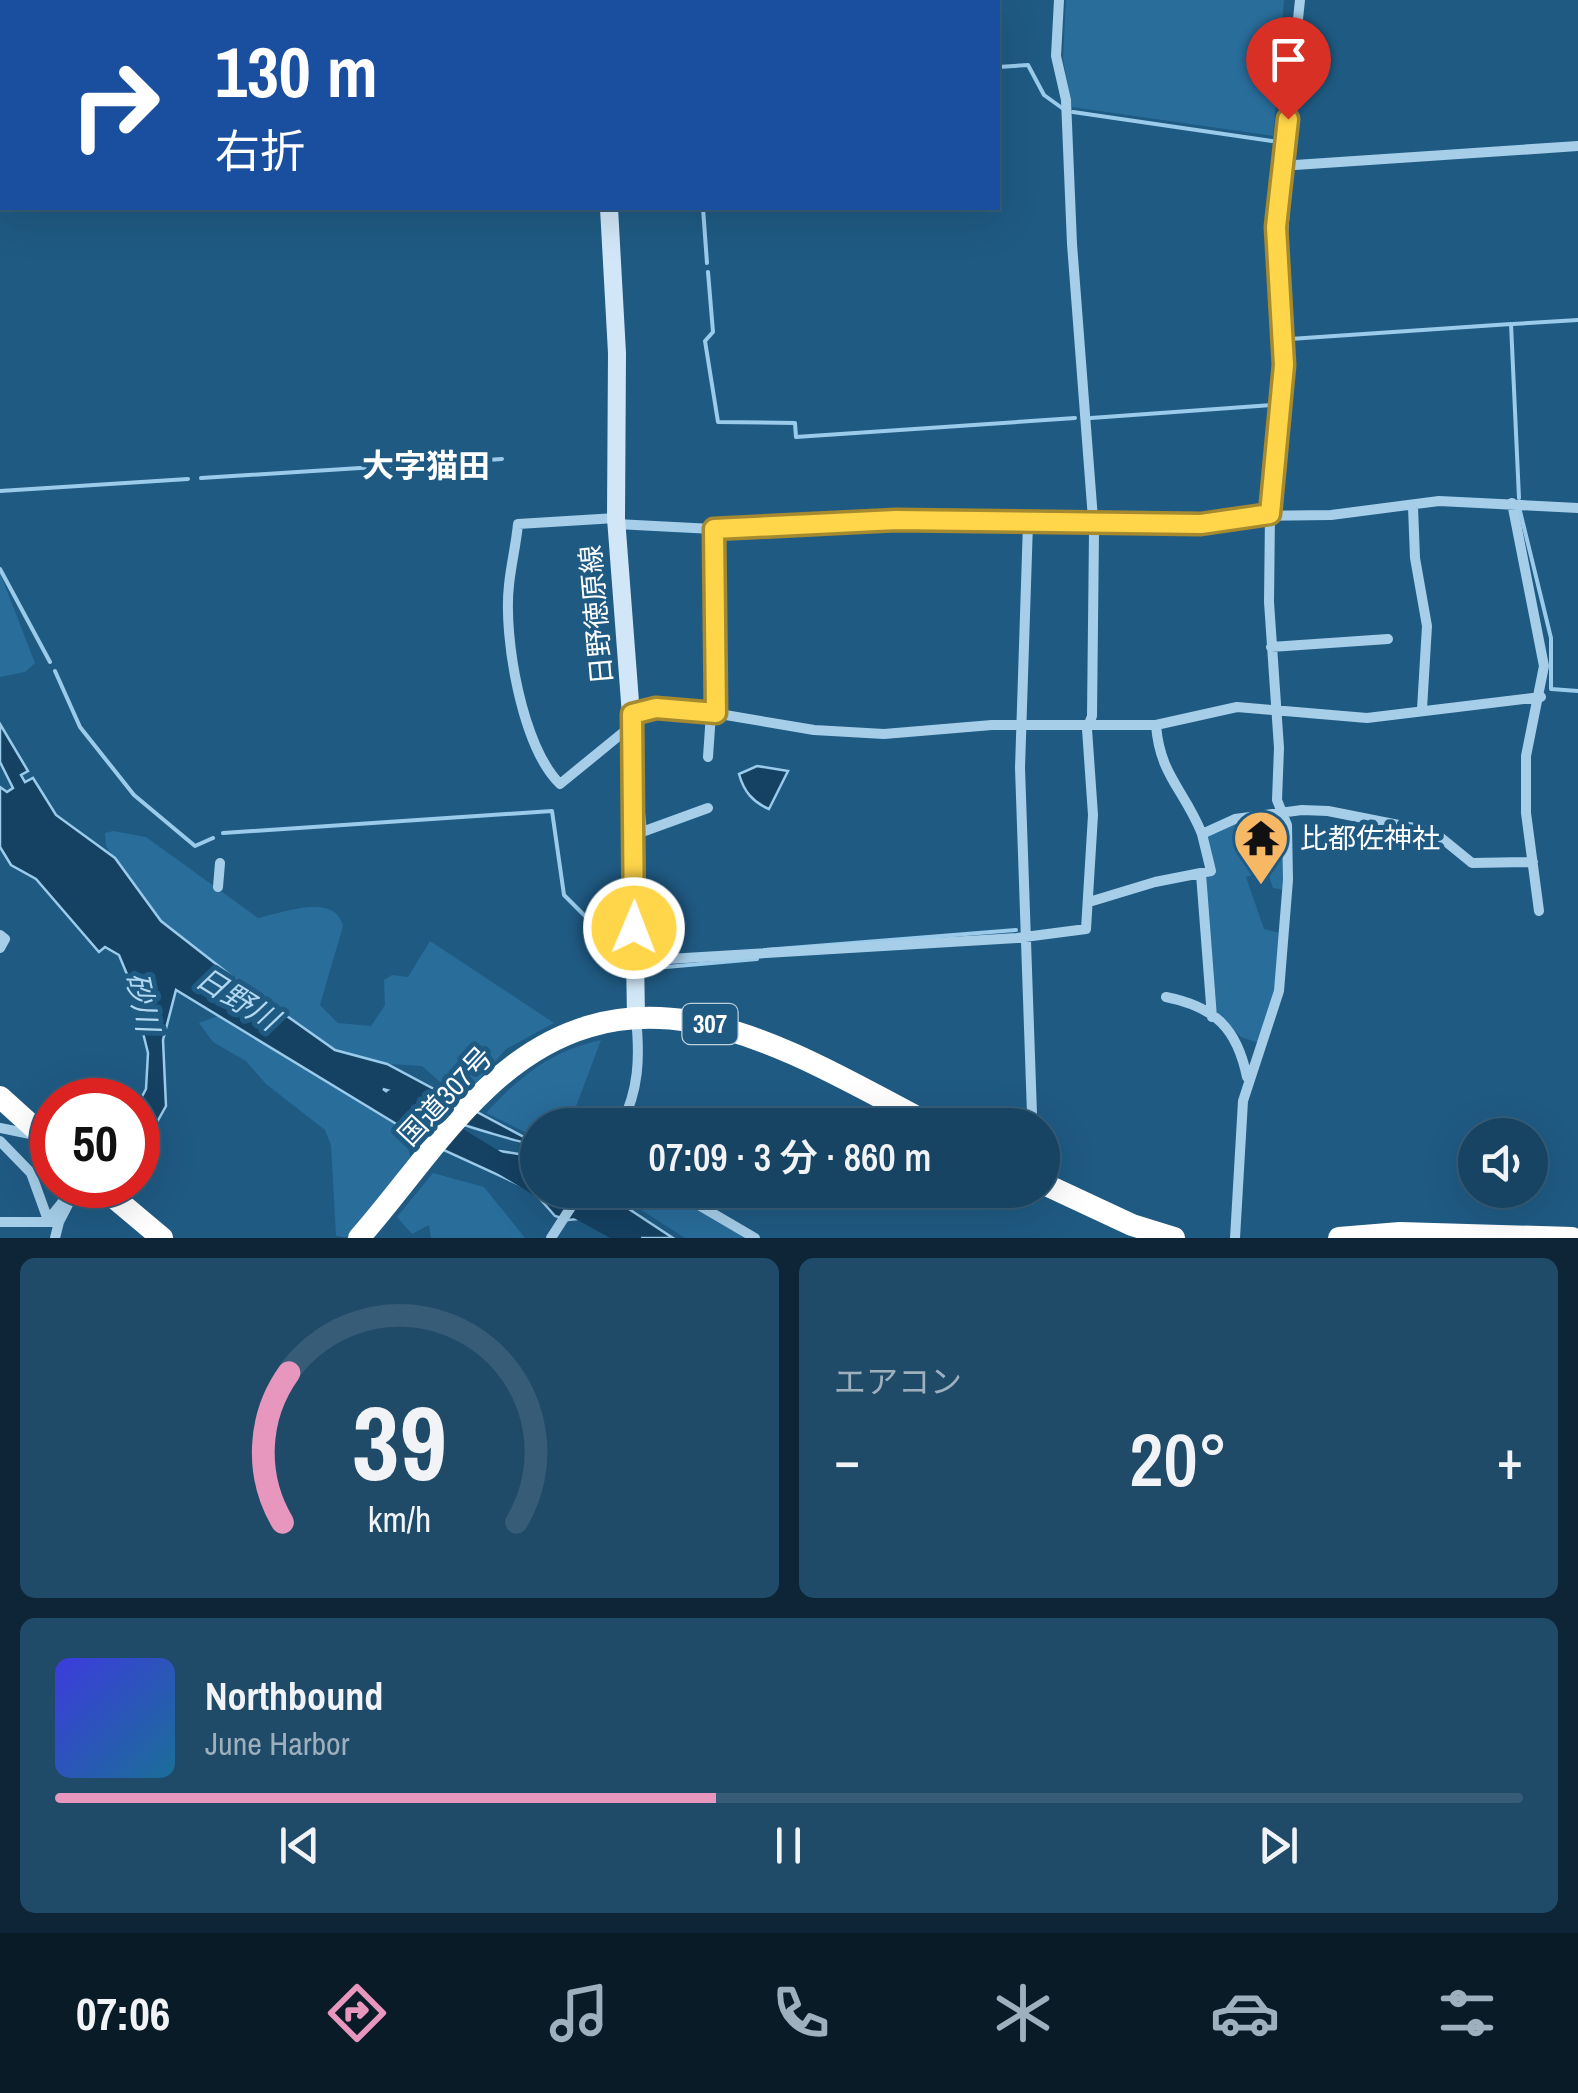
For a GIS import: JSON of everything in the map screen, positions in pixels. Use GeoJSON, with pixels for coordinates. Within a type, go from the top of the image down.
{"type":"FeatureCollection","features":[{"type":"Feature","properties":{"kind":"highway","name":"国道307号"},"geometry":{"type":"LineString","coordinates":[[361,1236],[485,1090],[540,1046],[583,1029],[636,1018],[687,1018],[741,1031],[897,1108]]}},
{"type":"Feature","properties":{"kind":"highway"},"geometry":{"type":"LineString","coordinates":[[0,1097],[30,1124]]}},
{"type":"Feature","properties":{"kind":"highway"},"geometry":{"type":"LineString","coordinates":[[1060,1192],[1146,1234],[1174,1238]]}},
{"type":"Feature","properties":{"kind":"highway"},"geometry":{"type":"LineString","coordinates":[[124,1208],[162,1238]]}},
{"type":"Feature","properties":{"kind":"highway"},"geometry":{"type":"LineString","coordinates":[[1339,1238],[1400,1233],[1572,1238]]}},
{"type":"Feature","properties":{"kind":"main road","name":"日野徳原線"},"geometry":{"type":"LineString","coordinates":[[609,210],[616,353],[616,521],[632,720],[636,1018]]}},
{"type":"Feature","properties":{"kind":"street"},"geometry":{"type":"LineString","coordinates":[[634,961],[1086,929],[1094,532],[1066,100],[1056,56],[1060,0]]}},
{"type":"Feature","properties":{"kind":"street"},"geometry":{"type":"LineString","coordinates":[[1247,1078],[1260,1054],[1279,991],[1288,864],[1287,826],[1277,800],[1278,707],[1271,646],[1270,514],[1284,365],[1276,227],[1300,0]]}},
{"type":"Feature","properties":{"kind":"street"},"geometry":{"type":"LineString","coordinates":[[1280,166],[1578,146]]}},
{"type":"Feature","properties":{"kind":"street"},"geometry":{"type":"LineString","coordinates":[[1541,696],[1367,718],[1278,707],[1207,711],[1156,725],[992,724],[884,734],[814,730],[714,713],[656,708],[632,720],[560,784],[537,750],[516,683],[509,585],[518,524],[616,521],[714,529],[879,520],[1201,524],[1270,514],[1330,515],[1413,507],[1439,501],[1578,508]]}},
{"type":"Feature","properties":{"kind":"street"},"geometry":{"type":"LineString","coordinates":[[1512,503],[1540,638],[1541,696],[1526,756],[1539,911]]}},
{"type":"Feature","properties":{"kind":"street"},"geometry":{"type":"LineString","coordinates":[[1413,507],[1415,558],[1427,626],[1422,709]]}},
{"type":"Feature","properties":{"kind":"street"},"geometry":{"type":"LineString","coordinates":[[1028,522],[1022,727],[1032,1108]]}},
{"type":"Feature","properties":{"kind":"street"},"geometry":{"type":"LineString","coordinates":[[708,757],[714,713],[714,529]]}},
{"type":"Feature","properties":{"kind":"street"},"geometry":{"type":"LineString","coordinates":[[1271,646],[1388,639]]}},
{"type":"Feature","properties":{"kind":"street"},"geometry":{"type":"LineString","coordinates":[[1089,902],[1156,882],[1211,872],[1193,811],[1162,766],[1156,725]]}},
{"type":"Feature","properties":{"kind":"street"},"geometry":{"type":"LineString","coordinates":[[633,802],[639,803],[642,832],[708,808]]}},
{"type":"Feature","properties":{"kind":"street"},"geometry":{"type":"LineString","coordinates":[[1202,834],[1235,819],[1281,812],[1328,811],[1423,829],[1472,863],[1533,862]]}},
{"type":"Feature","properties":{"kind":"street"},"geometry":{"type":"LineString","coordinates":[[218,887],[220,863]]}},
{"type":"Feature","properties":{"kind":"street"},"geometry":{"type":"LineString","coordinates":[[1201,874],[1212,1017]]}},
{"type":"Feature","properties":{"kind":"street"},"geometry":{"type":"LineString","coordinates":[[0,936],[5,939],[0,948]]}},
{"type":"Feature","properties":{"kind":"street"},"geometry":{"type":"LineString","coordinates":[[1166,996],[1212,1017],[1240,1042],[1247,1078],[1234,1238]]}},
{"type":"Feature","properties":{"kind":"street"},"geometry":{"type":"LineString","coordinates":[[628,1108],[636,1087],[640,1056],[636,1018]]}},
{"type":"Feature","properties":{"kind":"street"},"geometry":{"type":"LineString","coordinates":[[0,1128],[30,1136]]}},
{"type":"Feature","properties":{"kind":"street"},"geometry":{"type":"LineString","coordinates":[[0,1140],[31,1173],[54,1221],[55,1238]]}},
{"type":"Feature","properties":{"kind":"street"},"geometry":{"type":"LineString","coordinates":[[54,1221],[62,1208]]}},
{"type":"Feature","properties":{"kind":"street"},"geometry":{"type":"LineString","coordinates":[[551,1238],[570,1208]]}},
{"type":"Feature","properties":{"kind":"street"},"geometry":{"type":"LineString","coordinates":[[704,1208],[755,1238]]}},
{"type":"Feature","properties":{"kind":"street"},"geometry":{"type":"LineString","coordinates":[[0,1222],[54,1221]]}},
{"type":"Feature","properties":{"kind":"shaded area"},"geometry":{"type":"Polygon","coordinates":[[[1066,0],[1284,0],[1273,136],[1072,107],[1063,59],[1066,0]]]}},
{"type":"Feature","properties":{"kind":"shaded area"},"geometry":{"type":"Polygon","coordinates":[[[0,573],[35,663],[25,672],[0,677],[0,573]]]}},
{"type":"Feature","properties":{"kind":"shaded area"},"geometry":{"type":"Polygon","coordinates":[[[1280,815],[1286,830],[1286,890],[1273,888],[1267,871],[1246,877],[1264,929],[1280,933],[1275,990],[1262,1044],[1241,1037],[1217,1013],[1205,879],[1215,871],[1206,837],[1235,823],[1280,815]]]}},
{"type":"Feature","properties":{"kind":"shaded area"},"geometry":{"type":"Polygon","coordinates":[[[105,833],[146,837],[258,918],[306,907],[330,910],[338,916],[343,926],[320,1005],[338,1023],[371,1026],[385,1005],[384,980],[392,975],[408,977],[430,941],[554,1023],[506,1049],[472,1088],[456,1096],[422,1066],[387,1064],[336,1050],[161,921],[106,846],[105,833]]]}},
{"type":"Feature","properties":{"kind":"shaded area"},"geometry":{"type":"Polygon","coordinates":[[[227,1013],[396,1109],[411,1158],[349,1238],[336,1236],[331,1145],[325,1130],[266,1084],[246,1061],[213,1042],[199,1023],[227,1013]]]}},
{"type":"Feature","properties":{"kind":"shaded area"},"geometry":{"type":"Polygon","coordinates":[[[601,1040],[575,1108],[520,1108],[520,1130],[486,1113],[538,1067],[601,1040]]]}},
{"type":"Feature","properties":{"kind":"shaded area"},"geometry":{"type":"Polygon","coordinates":[[[433,1173],[484,1187],[525,1238],[431,1238],[429,1225],[412,1234],[397,1217],[433,1173]]]}},
{"type":"Feature","properties":{"kind":"shaded area"},"geometry":{"type":"Polygon","coordinates":[[[638,1208],[697,1208],[754,1238],[685,1238],[638,1208]]]}},
{"type":"Feature","properties":{"kind":"water","name":"砂川"},"geometry":{"type":"Polygon","coordinates":[[[0,724],[28,771],[21,775],[25,782],[33,778],[56,815],[115,858],[161,921],[243,985],[335,1050],[387,1064],[520,1135],[520,1141],[447,1119],[383,1089],[440,1129],[487,1154],[500,1151],[520,1154],[520,1168],[500,1159],[494,1163],[520,1179],[520,1185],[426,1142],[176,990],[163,1040],[166,1106],[160,1117],[160,1078],[147,1078],[148,1053],[131,984],[119,955],[105,947],[99,952],[36,879],[11,865],[0,847],[0,787],[7,792],[13,788],[0,762],[0,724]]]}},
{"type":"Feature","properties":{"kind":"water"},"geometry":{"type":"Polygon","coordinates":[[[757,766],[788,771],[769,809],[750,796],[739,774],[757,766]]]}},
{"type":"Feature","properties":{"kind":"water"},"geometry":{"type":"Polygon","coordinates":[[[548,1208],[627,1208],[673,1238],[638,1238],[599,1217],[568,1220],[555,1216],[548,1208]]]}},
{"type":"Feature","properties":{"kind":"waterway"},"geometry":{"type":"LineString","coordinates":[[1000,67],[1028,65],[1044,95],[1062,108]]}},
{"type":"Feature","properties":{"kind":"waterway"},"geometry":{"type":"LineString","coordinates":[[1073,112],[1272,141]]}},
{"type":"Feature","properties":{"kind":"waterway"},"geometry":{"type":"LineString","coordinates":[[1291,170],[1286,236],[1290,339],[1511,324],[1519,498]]}},
{"type":"Feature","properties":{"kind":"waterway"},"geometry":{"type":"LineString","coordinates":[[703,210],[707,263]]}},
{"type":"Feature","properties":{"kind":"waterway"},"geometry":{"type":"LineString","coordinates":[[708,272],[713,332],[705,341],[718,422],[795,423],[796,437],[1075,418]]}},
{"type":"Feature","properties":{"kind":"waterway"},"geometry":{"type":"LineString","coordinates":[[1513,324],[1578,320]]}},
{"type":"Feature","properties":{"kind":"waterway"},"geometry":{"type":"LineString","coordinates":[[1091,418],[1273,405]]}},
{"type":"Feature","properties":{"kind":"waterway"},"geometry":{"type":"LineString","coordinates":[[201,478],[502,459]]}},
{"type":"Feature","properties":{"kind":"waterway"},"geometry":{"type":"LineString","coordinates":[[0,491],[188,479]]}},
{"type":"Feature","properties":{"kind":"waterway"},"geometry":{"type":"LineString","coordinates":[[1520,511],[1551,638],[1551,689],[1578,691]]}},
{"type":"Feature","properties":{"kind":"waterway"},"geometry":{"type":"LineString","coordinates":[[0,569],[50,662]]}},
{"type":"Feature","properties":{"kind":"waterway"},"geometry":{"type":"LineString","coordinates":[[55,671],[80,727],[134,795],[195,846],[213,838]]}},
{"type":"Feature","properties":{"kind":"waterway"},"geometry":{"type":"LineString","coordinates":[[223,833],[552,811],[564,895],[625,956]]}},
{"type":"Feature","properties":{"kind":"waterway"},"geometry":{"type":"LineString","coordinates":[[765,950],[1016,930]]}},
{"type":"Feature","properties":{"kind":"waterway"},"geometry":{"type":"LineString","coordinates":[[643,969],[757,959]]}},
{"type":"Feature","properties":{"kind":"waterway","name":"日野川"},"geometry":{"type":"LineString","coordinates":[[394,1099],[520,1175]]}},
{"type":"Feature","properties":{"kind":"waterway","name":"日野川"},"geometry":{"type":"LineString","coordinates":[[576,1208],[631,1238]]}},
{"type":"Feature","properties":{"kind":"place","name":"比都佐神社"},"geometry":{"type":"Point","coordinates":[1261,887]}},
{"type":"Feature","properties":{"kind":"district","name":"大字猫田"},"geometry":{"type":"Point","coordinates":[426,466]}},
{"type":"Feature","properties":{"kind":"route"},"geometry":{"type":"LineString","coordinates":[[634,928],[632,714],[656,708],[716,713],[714,529],[896,520],[1201,524],[1270,514],[1284,365],[1276,227],[1288,119]]}}]}
